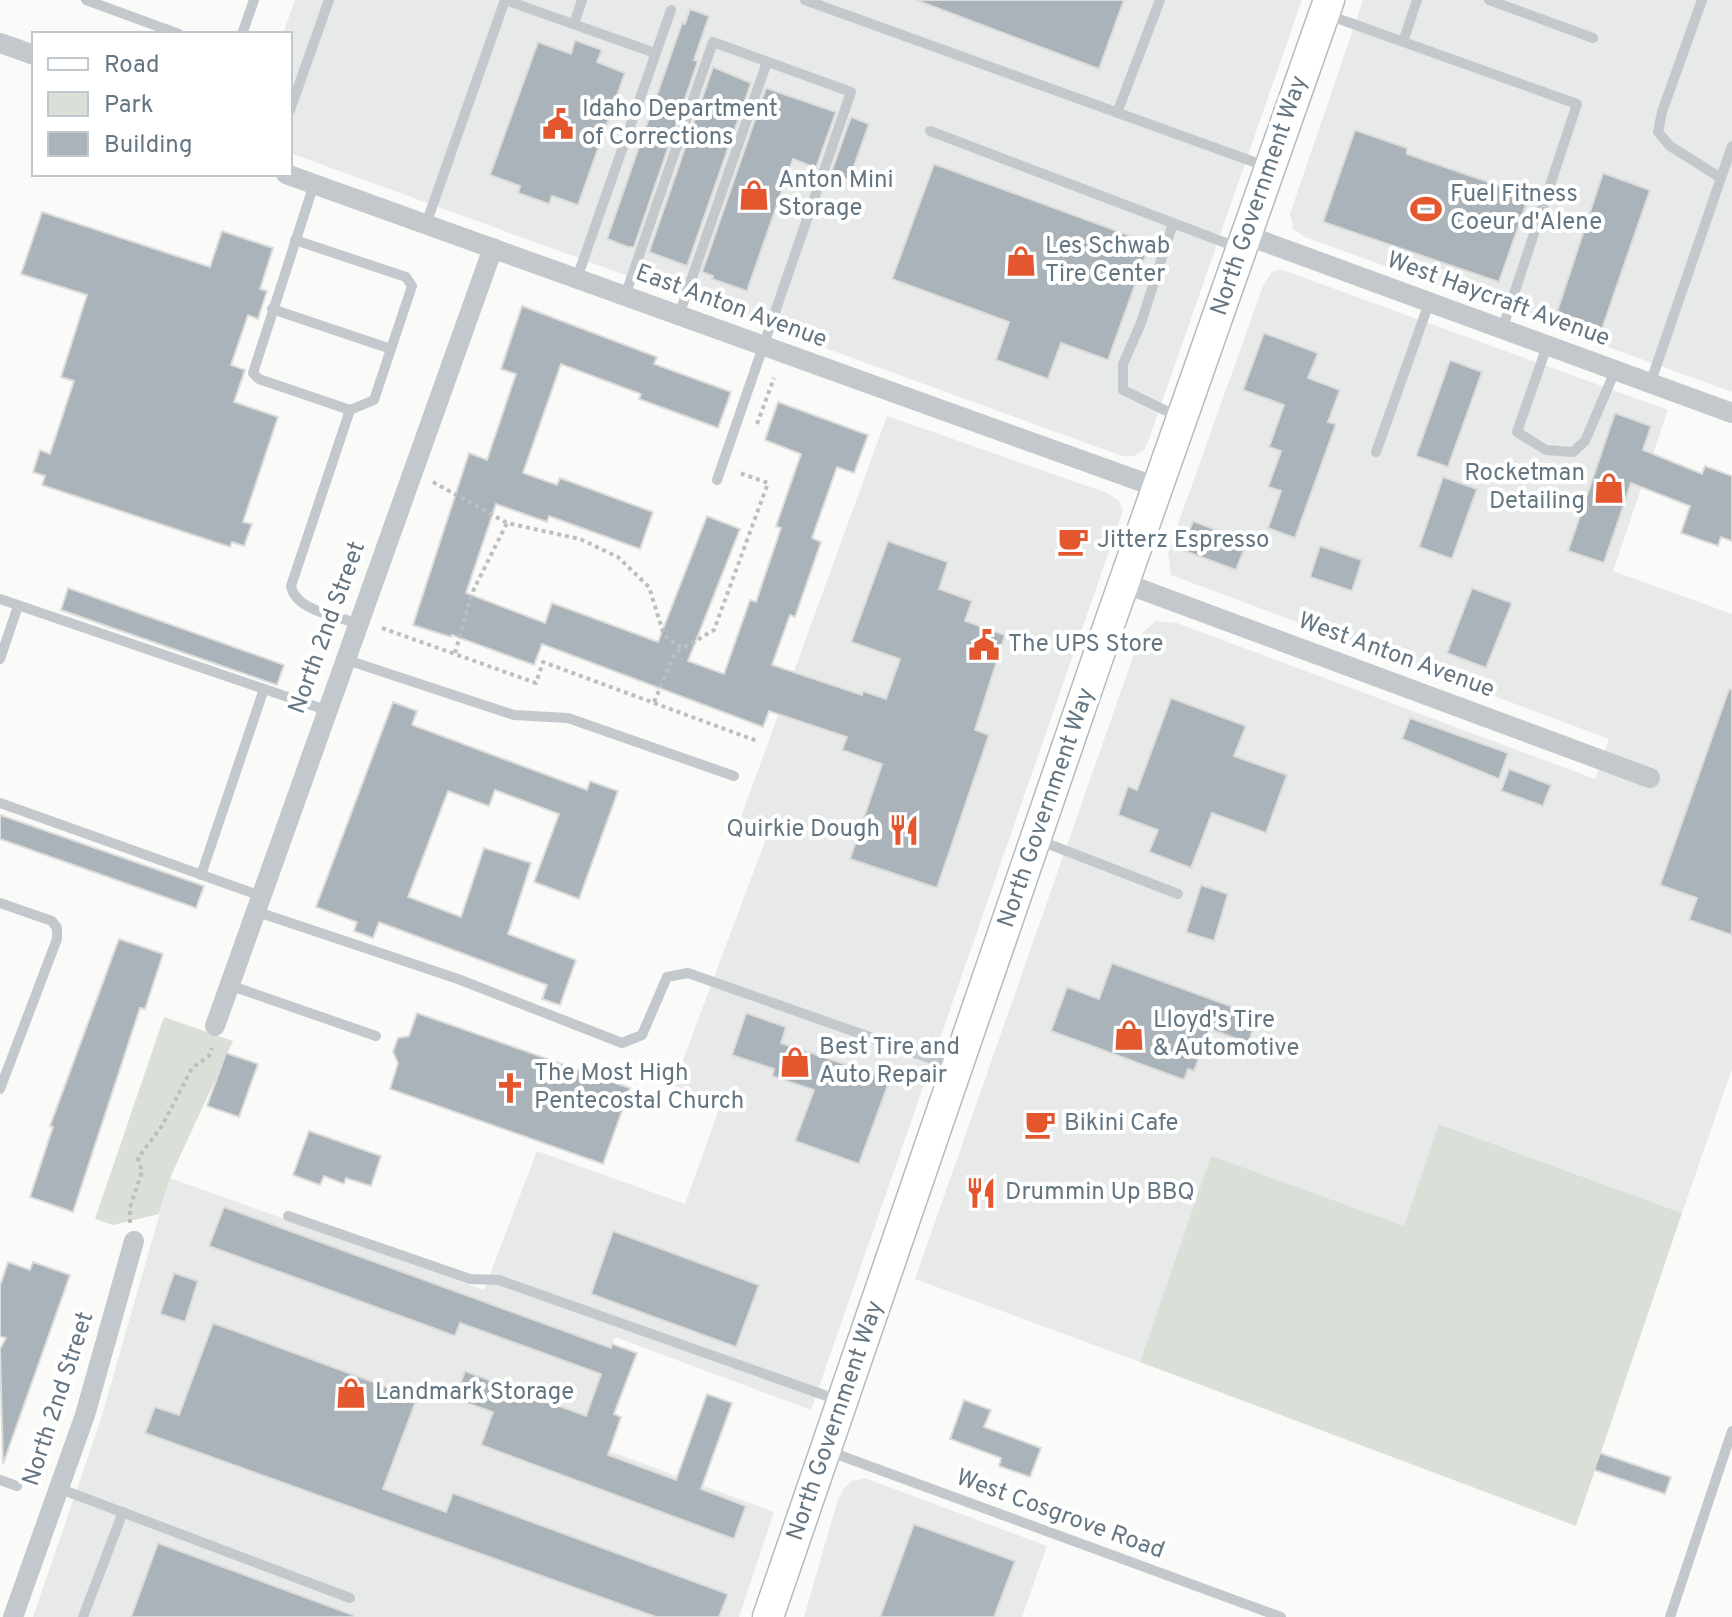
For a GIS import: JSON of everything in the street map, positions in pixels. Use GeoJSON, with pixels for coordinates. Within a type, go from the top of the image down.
{"type":"FeatureCollection","features":[{"type":"Feature","properties":{"kind":"main road","name":"North Government Way"},"geometry":{"type":"LineString","coordinates":[[768,1617],[1326,7]]}},
{"type":"Feature","properties":{"kind":"street"},"geometry":{"type":"LineString","coordinates":[[0,43],[32,54]]}},
{"type":"Feature","properties":{"kind":"street","name":"East Anton Avenue"},"geometry":{"type":"LineString","coordinates":[[292,176],[1159,488]]}},
{"type":"Feature","properties":{"kind":"street","name":"West Haycraft Avenue"},"geometry":{"type":"LineString","coordinates":[[1243,242],[1429,303],[1732,413]]}},
{"type":"Feature","properties":{"kind":"street","name":"North 2nd Street"},"geometry":{"type":"LineString","coordinates":[[215,1026],[356,623],[493,248]]}},
{"type":"Feature","properties":{"kind":"street","name":"West Anton Avenue"},"geometry":{"type":"LineString","coordinates":[[1124,583],[1650,778]]}},
{"type":"Feature","properties":{"kind":"street","name":"North 2nd Street"},"geometry":{"type":"LineString","coordinates":[[13,1617],[85,1415],[134,1241]]}},
{"type":"Feature","properties":{"kind":"lane"},"geometry":{"type":"LineString","coordinates":[[86,0],[174,32]]}},
{"type":"Feature","properties":{"kind":"lane"},"geometry":{"type":"LineString","coordinates":[[243,32],[254,0]]}},
{"type":"Feature","properties":{"kind":"lane"},"geometry":{"type":"LineString","coordinates":[[292,104],[329,0]]}},
{"type":"Feature","properties":{"kind":"lane"},"geometry":{"type":"LineString","coordinates":[[426,224],[505,0],[655,53]]}},
{"type":"Feature","properties":{"kind":"lane"},"geometry":{"type":"LineString","coordinates":[[574,24],[582,0]]}},
{"type":"Feature","properties":{"kind":"lane"},"geometry":{"type":"LineString","coordinates":[[805,0],[1270,168]]}},
{"type":"Feature","properties":{"kind":"lane"},"geometry":{"type":"LineString","coordinates":[[1117,113],[1160,0]]}},
{"type":"Feature","properties":{"kind":"lane"},"geometry":{"type":"LineString","coordinates":[[1403,42],[1417,0]]}},
{"type":"Feature","properties":{"kind":"lane"},"geometry":{"type":"LineString","coordinates":[[1489,0],[1593,38]]}},
{"type":"Feature","properties":{"kind":"lane"},"geometry":{"type":"LineString","coordinates":[[1702,0],[1662,112],[1658,132],[1670,146],[1721,178]]}},
{"type":"Feature","properties":{"kind":"lane"},"geometry":{"type":"LineString","coordinates":[[1326,7],[1403,42],[1577,104],[1502,330]]}},
{"type":"Feature","properties":{"kind":"lane"},"geometry":{"type":"LineString","coordinates":[[577,278],[671,10]]}},
{"type":"Feature","properties":{"kind":"lane"},"geometry":{"type":"LineString","coordinates":[[625,296],[713,42],[851,92],[766,347],[717,480]]}},
{"type":"Feature","properties":{"kind":"lane"},"geometry":{"type":"LineString","coordinates":[[679,315],[767,62]]}},
{"type":"Feature","properties":{"kind":"lane"},"geometry":{"type":"LineString","coordinates":[[930,131],[1173,223],[1243,242]]}},
{"type":"Feature","properties":{"kind":"lane"},"geometry":{"type":"LineString","coordinates":[[1650,384],[1732,146]]}},
{"type":"Feature","properties":{"kind":"lane"},"geometry":{"type":"LineString","coordinates":[[295,240],[411,281],[374,400],[350,410],[256,377],[253,367],[272,309],[295,240],[314,184]]}},
{"type":"Feature","properties":{"kind":"lane"},"geometry":{"type":"LineString","coordinates":[[1173,223],[1141,323],[1123,364],[1123,390],[1182,419]]}},
{"type":"Feature","properties":{"kind":"lane"},"geometry":{"type":"LineString","coordinates":[[1376,452],[1429,303]]}},
{"type":"Feature","properties":{"kind":"lane"},"geometry":{"type":"LineString","coordinates":[[272,309],[391,349]]}},
{"type":"Feature","properties":{"kind":"lane"},"geometry":{"type":"LineString","coordinates":[[1547,346],[1517,432],[1546,450],[1573,452],[1585,441],[1615,371]]}},
{"type":"Feature","properties":{"kind":"lane"},"geometry":{"type":"LineString","coordinates":[[350,410],[291,586],[292,596],[300,603],[356,623]]}},
{"type":"Feature","properties":{"kind":"lane"},"geometry":{"type":"LineString","coordinates":[[0,599],[326,710]]}},
{"type":"Feature","properties":{"kind":"lane"},"geometry":{"type":"LineString","coordinates":[[0,659],[18,606]]}},
{"type":"Feature","properties":{"kind":"lane"},"geometry":{"type":"LineString","coordinates":[[344,659],[514,715],[568,718],[734,776]]}},
{"type":"Feature","properties":{"kind":"lane"},"geometry":{"type":"LineString","coordinates":[[201,875],[264,689]]}},
{"type":"Feature","properties":{"kind":"lane"},"geometry":{"type":"LineString","coordinates":[[0,803],[201,875],[258,904],[622,1043],[642,1035],[667,977],[688,973],[958,1068]]}},
{"type":"Feature","properties":{"kind":"lane"},"geometry":{"type":"LineString","coordinates":[[1036,840],[1178,894]]}},
{"type":"Feature","properties":{"kind":"lane"},"geometry":{"type":"LineString","coordinates":[[0,903],[52,921],[57,928],[57,939],[0,1089]]}},
{"type":"Feature","properties":{"kind":"lane"},"geometry":{"type":"LineString","coordinates":[[229,985],[376,1036]]}},
{"type":"Feature","properties":{"kind":"lane"},"geometry":{"type":"LineString","coordinates":[[288,1216],[470,1279],[499,1280],[843,1402]]}},
{"type":"Feature","properties":{"kind":"lane"},"geometry":{"type":"LineString","coordinates":[[1670,1617],[1732,1431]]}},
{"type":"Feature","properties":{"kind":"lane","name":"West Cosgrove Road"},"geometry":{"type":"LineString","coordinates":[[826,1450],[1281,1617]]}},
{"type":"Feature","properties":{"kind":"lane"},"geometry":{"type":"LineString","coordinates":[[0,1480],[17,1486]]}},
{"type":"Feature","properties":{"kind":"lane"},"geometry":{"type":"LineString","coordinates":[[58,1488],[350,1598]]}},
{"type":"Feature","properties":{"kind":"lane"},"geometry":{"type":"LineString","coordinates":[[83,1617],[123,1512]]}},
{"type":"Feature","properties":{"kind":"path"},"geometry":{"type":"LineString","coordinates":[[755,427],[774,378]]}},
{"type":"Feature","properties":{"kind":"path"},"geometry":{"type":"LineString","coordinates":[[654,702],[669,663],[682,648],[714,630],[768,483],[740,473],[743,462]]}},
{"type":"Feature","properties":{"kind":"path"},"geometry":{"type":"LineString","coordinates":[[432,481],[507,523],[580,539],[618,557],[649,587],[664,635],[682,648]]}},
{"type":"Feature","properties":{"kind":"path"},"geometry":{"type":"LineString","coordinates":[[455,653],[472,593],[507,523]]}},
{"type":"Feature","properties":{"kind":"path"},"geometry":{"type":"LineString","coordinates":[[382,628],[536,683],[543,662],[757,741]]}},
{"type":"Feature","properties":{"kind":"path"},"geometry":{"type":"LineString","coordinates":[[134,1241],[129,1216],[141,1179],[138,1158],[162,1126],[192,1068],[209,1056],[215,1026]]}},
{"type":"Feature","properties":{"kind":"shaded area"},"geometry":{"type":"Polygon","coordinates":[[[295,0],[1302,0],[1148,442],[1144,450],[1134,456],[1122,456],[292,154],[292,32],[284,32],[295,0]]]}},
{"type":"Feature","properties":{"kind":"shaded area"},"geometry":{"type":"Polygon","coordinates":[[[1363,0],[1732,0],[1732,392],[1305,237],[1293,229],[1290,214],[1363,0]]]}},
{"type":"Feature","properties":{"kind":"shaded area"},"geometry":{"type":"Polygon","coordinates":[[[1280,269],[1668,410],[1613,571],[1732,614],[1732,1069],[1682,1213],[1440,1124],[1404,1227],[1211,1157],[1140,1362],[915,1279],[1141,634],[1156,621],[1177,623],[1595,779],[1609,739],[1171,575],[1168,552],[1263,286],[1272,272],[1280,269]]]}},
{"type":"Feature","properties":{"kind":"shaded area"},"geometry":{"type":"Polygon","coordinates":[[[887,416],[1107,493],[1119,501],[1123,511],[811,1410],[615,1337],[577,1439],[774,1512],[739,1617],[33,1617],[101,1419],[170,1178],[484,1290],[537,1151],[685,1204],[719,1109],[671,1092],[770,828],[741,817],[887,416]]]}},
{"type":"Feature","properties":{"kind":"shaded area"},"geometry":{"type":"Polygon","coordinates":[[[865,1478],[1047,1546],[1022,1617],[804,1617],[837,1502],[844,1488],[852,1481],[865,1478]]]}},
{"type":"Feature","properties":{"kind":"green space"},"geometry":{"type":"Polygon","coordinates":[[[164,1017],[233,1041],[170,1178],[159,1214],[113,1225],[95,1219],[164,1017]]]}},
{"type":"Feature","properties":{"kind":"green space"},"geometry":{"type":"Polygon","coordinates":[[[1439,1124],[1682,1213],[1576,1526],[1140,1362],[1211,1156],[1404,1226],[1439,1124]]]}},
{"type":"Feature","properties":{"kind":"building"},"geometry":{"type":"Polygon","coordinates":[[[916,0],[1124,0],[1099,69],[916,0]]]}},
{"type":"Feature","properties":{"kind":"building"},"geometry":{"type":"Polygon","coordinates":[[[690,9],[709,16],[694,60],[698,61],[634,247],[628,247],[607,239],[682,23],[685,24],[690,9]]]}},
{"type":"Feature","properties":{"kind":"building","name":"Idaho Department of Corrections"},"geometry":{"type":"Polygon","coordinates":[[[575,40],[602,50],[597,62],[625,73],[578,205],[552,196],[549,204],[518,193],[520,186],[490,175],[538,42],[571,54],[575,40]]]}},
{"type":"Feature","properties":{"kind":"building","name":"Anton Mini Storage"},"geometry":{"type":"Polygon","coordinates":[[[713,67],[751,83],[687,266],[649,252],[713,67]]]}},
{"type":"Feature","properties":{"kind":"building","name":"Anton Mini Storage"},"geometry":{"type":"Polygon","coordinates":[[[766,88],[836,112],[816,168],[793,159],[747,291],[712,279],[713,276],[702,272],[766,88]]]}},
{"type":"Feature","properties":{"kind":"building"},"geometry":{"type":"Polygon","coordinates":[[[851,117],[869,124],[849,180],[831,173],[851,117]]]}},
{"type":"Feature","properties":{"kind":"building","name":"Fuel Fitness Coeur d'Alene"},"geometry":{"type":"Polygon","coordinates":[[[1355,130],[1407,148],[1407,154],[1529,196],[1499,282],[1323,222],[1355,130]]]}},
{"type":"Feature","properties":{"kind":"building","name":"Les Schwab Tire Center"},"geometry":{"type":"Polygon","coordinates":[[[934,164],[1150,243],[1108,360],[1061,343],[1048,379],[996,360],[1009,322],[892,279],[934,164]]]}},
{"type":"Feature","properties":{"kind":"building"},"geometry":{"type":"Polygon","coordinates":[[[1603,173],[1650,190],[1602,329],[1557,312],[1603,173]]]}},
{"type":"Feature","properties":{"kind":"building"},"geometry":{"type":"Polygon","coordinates":[[[42,212],[210,267],[222,231],[273,248],[260,289],[267,291],[258,319],[248,315],[231,365],[245,370],[234,402],[278,417],[243,522],[252,524],[244,546],[232,542],[230,547],[42,485],[45,476],[33,472],[40,450],[50,454],[74,381],[61,377],[87,295],[21,274],[42,212]]]}},
{"type":"Feature","properties":{"kind":"building"},"geometry":{"type":"Polygon","coordinates":[[[522,306],[657,357],[654,364],[731,392],[718,428],[639,399],[641,394],[561,364],[523,473],[557,485],[560,478],[653,512],[640,549],[549,516],[547,522],[496,504],[466,593],[545,623],[552,603],[658,642],[707,516],[740,529],[688,661],[724,674],[750,600],[756,602],[781,528],[776,526],[801,454],[765,440],[778,402],[868,435],[854,473],[837,467],[812,538],[821,542],[795,617],[790,615],[772,665],[862,695],[863,691],[886,699],[900,659],[851,642],[888,541],[948,562],[939,589],[972,601],[965,621],[1005,635],[975,730],[989,735],[937,888],[850,859],[882,764],[842,750],[847,737],[769,711],[763,727],[542,644],[534,665],[452,635],[413,625],[469,453],[487,460],[516,374],[501,369],[522,306]]]}},
{"type":"Feature","properties":{"kind":"building"},"geometry":{"type":"Polygon","coordinates":[[[1264,333],[1318,353],[1308,378],[1340,390],[1328,422],[1336,424],[1295,538],[1268,528],[1281,491],[1268,487],[1281,451],[1269,447],[1284,405],[1243,390],[1264,333]]]}},
{"type":"Feature","properties":{"kind":"building"},"geometry":{"type":"Polygon","coordinates":[[[1450,360],[1482,372],[1448,467],[1416,456],[1450,360]]]}},
{"type":"Feature","properties":{"kind":"building"},"geometry":{"type":"Polygon","coordinates":[[[1615,413],[1651,426],[1643,450],[1702,474],[1705,466],[1732,476],[1732,541],[1721,537],[1718,546],[1681,533],[1690,506],[1631,483],[1604,563],[1568,551],[1615,413]]]}},
{"type":"Feature","properties":{"kind":"building"},"geometry":{"type":"Polygon","coordinates":[[[1443,477],[1477,489],[1452,559],[1419,547],[1443,477]]]}},
{"type":"Feature","properties":{"kind":"building"},"geometry":{"type":"Polygon","coordinates":[[[1193,521],[1247,542],[1236,570],[1182,550],[1193,521]]]}},
{"type":"Feature","properties":{"kind":"building"},"geometry":{"type":"Polygon","coordinates":[[[1320,546],[1362,560],[1352,591],[1310,577],[1320,546]]]}},
{"type":"Feature","properties":{"kind":"building"},"geometry":{"type":"Polygon","coordinates":[[[68,588],[284,665],[277,685],[61,610],[68,588]]]}},
{"type":"Feature","properties":{"kind":"building"},"geometry":{"type":"Polygon","coordinates":[[[1472,588],[1512,603],[1486,668],[1447,653],[1472,588]]]}},
{"type":"Feature","properties":{"kind":"building"},"geometry":{"type":"Polygon","coordinates":[[[1729,689],[1732,690],[1732,935],[1689,920],[1697,898],[1660,885],[1729,689]]]}},
{"type":"Feature","properties":{"kind":"building"},"geometry":{"type":"Polygon","coordinates":[[[1171,698],[1246,726],[1234,756],[1287,775],[1266,833],[1212,813],[1191,868],[1149,852],[1158,830],[1118,815],[1128,786],[1137,790],[1171,698]]]}},
{"type":"Feature","properties":{"kind":"building"},"geometry":{"type":"Polygon","coordinates":[[[393,702],[417,711],[412,725],[587,790],[590,781],[618,791],[579,899],[534,882],[559,814],[495,790],[489,806],[448,791],[408,897],[461,917],[484,848],[531,863],[508,934],[576,960],[560,1005],[542,999],[547,985],[379,922],[373,938],[354,931],[357,922],[316,907],[393,702]]]}},
{"type":"Feature","properties":{"kind":"building"},"geometry":{"type":"Polygon","coordinates":[[[1410,718],[1508,753],[1499,779],[1402,739],[1410,718]]]}},
{"type":"Feature","properties":{"kind":"building"},"geometry":{"type":"Polygon","coordinates":[[[1509,769],[1551,785],[1543,806],[1501,791],[1509,769]]]}},
{"type":"Feature","properties":{"kind":"building"},"geometry":{"type":"Polygon","coordinates":[[[0,815],[204,886],[196,908],[0,839],[0,815]]]}},
{"type":"Feature","properties":{"kind":"building"},"geometry":{"type":"Polygon","coordinates":[[[1201,885],[1228,894],[1214,941],[1186,932],[1201,885]]]}},
{"type":"Feature","properties":{"kind":"building"},"geometry":{"type":"Polygon","coordinates":[[[119,939],[163,954],[145,1009],[140,1008],[73,1212],[30,1197],[53,1127],[50,1126],[119,939]]]}},
{"type":"Feature","properties":{"kind":"building"},"geometry":{"type":"Polygon","coordinates":[[[1112,963],[1258,1016],[1248,1043],[1210,1029],[1194,1071],[1188,1069],[1184,1080],[1051,1031],[1067,987],[1099,999],[1112,963]]]}},
{"type":"Feature","properties":{"kind":"building","name":"The Most High Pentecostal Church"},"geometry":{"type":"Polygon","coordinates":[[[417,1013],[630,1088],[603,1164],[390,1089],[398,1063],[393,1052],[398,1038],[409,1036],[417,1013]]]}},
{"type":"Feature","properties":{"kind":"building","name":"Best Tire and Auto Repair"},"geometry":{"type":"Polygon","coordinates":[[[746,1013],[786,1027],[781,1043],[890,1079],[859,1164],[795,1141],[814,1090],[772,1076],[774,1069],[732,1055],[746,1013]]]}},
{"type":"Feature","properties":{"kind":"building"},"geometry":{"type":"Polygon","coordinates":[[[226,1053],[258,1064],[239,1117],[207,1106],[226,1053]]]}},
{"type":"Feature","properties":{"kind":"building"},"geometry":{"type":"Polygon","coordinates":[[[309,1131],[381,1156],[371,1186],[346,1178],[344,1184],[324,1176],[320,1185],[293,1175],[309,1131]]]}},
{"type":"Feature","properties":{"kind":"building"},"geometry":{"type":"Polygon","coordinates":[[[224,1207],[611,1348],[612,1344],[637,1353],[614,1414],[621,1417],[608,1455],[676,1480],[707,1394],[732,1403],[701,1489],[746,1506],[734,1539],[481,1445],[493,1412],[455,1399],[465,1371],[586,1416],[601,1374],[460,1323],[455,1336],[209,1246],[224,1207]]]}},
{"type":"Feature","properties":{"kind":"building"},"geometry":{"type":"Polygon","coordinates":[[[613,1231],[759,1285],[736,1347],[591,1294],[613,1231]]]}},
{"type":"Feature","properties":{"kind":"building"},"geometry":{"type":"Polygon","coordinates":[[[8,1262],[30,1270],[33,1262],[70,1275],[3,1464],[0,1349],[6,1338],[0,1336],[0,1286],[8,1262]]]}},
{"type":"Feature","properties":{"kind":"building"},"geometry":{"type":"Polygon","coordinates":[[[174,1273],[198,1281],[185,1322],[160,1314],[174,1273]]]}},
{"type":"Feature","properties":{"kind":"building"},"geometry":{"type":"Polygon","coordinates":[[[213,1323],[417,1398],[383,1489],[446,1512],[453,1493],[728,1594],[719,1617],[656,1617],[145,1433],[155,1407],[179,1415],[213,1323]]]}},
{"type":"Feature","properties":{"kind":"building"},"geometry":{"type":"Polygon","coordinates":[[[964,1400],[991,1410],[984,1427],[1041,1448],[1030,1477],[999,1466],[1001,1458],[950,1439],[964,1400]]]}},
{"type":"Feature","properties":{"kind":"building"},"geometry":{"type":"Polygon","coordinates":[[[1600,1453],[1671,1477],[1665,1494],[1594,1470],[1600,1453]]]}},
{"type":"Feature","properties":{"kind":"building"},"geometry":{"type":"Polygon","coordinates":[[[914,1524],[1015,1561],[994,1617],[880,1617],[914,1524]]]}},
{"type":"Feature","properties":{"kind":"building"},"geometry":{"type":"Polygon","coordinates":[[[158,1543],[353,1615],[353,1617],[131,1617],[158,1543]]]}},
{"type":"Feature","properties":{"kind":"place","name":"Idaho Department of Corrections"},"geometry":{"type":"Point","coordinates":[558,124]}},
{"type":"Feature","properties":{"kind":"place","name":"Anton Mini Storage"},"geometry":{"type":"Point","coordinates":[754,195]}},
{"type":"Feature","properties":{"kind":"place","name":"Fuel Fitness Coeur d'Alene"},"geometry":{"type":"Point","coordinates":[1426,209]}},
{"type":"Feature","properties":{"kind":"place","name":"Les Schwab Tire Center"},"geometry":{"type":"Point","coordinates":[1021,261]}},
{"type":"Feature","properties":{"kind":"place","name":"Rocketman Detailing"},"geometry":{"type":"Point","coordinates":[1609,488]}},
{"type":"Feature","properties":{"kind":"place","name":"Jitterz Espresso"},"geometry":{"type":"Point","coordinates":[1073,541]}},
{"type":"Feature","properties":{"kind":"place","name":"The UPS Store"},"geometry":{"type":"Point","coordinates":[984,645]}},
{"type":"Feature","properties":{"kind":"place","name":"Quirkie Dough"},"geometry":{"type":"Point","coordinates":[904,830]}},
{"type":"Feature","properties":{"kind":"place","name":"Lloyd's Tire & Automotive"},"geometry":{"type":"Point","coordinates":[1129,1035]}},
{"type":"Feature","properties":{"kind":"place","name":"Best Tire and Auto Repair"},"geometry":{"type":"Point","coordinates":[795,1062]}},
{"type":"Feature","properties":{"kind":"place","name":"The Most High Pentecostal Church"},"geometry":{"type":"Point","coordinates":[510,1088]}},
{"type":"Feature","properties":{"kind":"place","name":"Bikini Cafe"},"geometry":{"type":"Point","coordinates":[1040,1124]}},
{"type":"Feature","properties":{"kind":"place","name":"Drummin Up BBQ"},"geometry":{"type":"Point","coordinates":[981,1193]}},
{"type":"Feature","properties":{"kind":"place","name":"Landmark Storage"},"geometry":{"type":"Point","coordinates":[351,1393]}}]}
